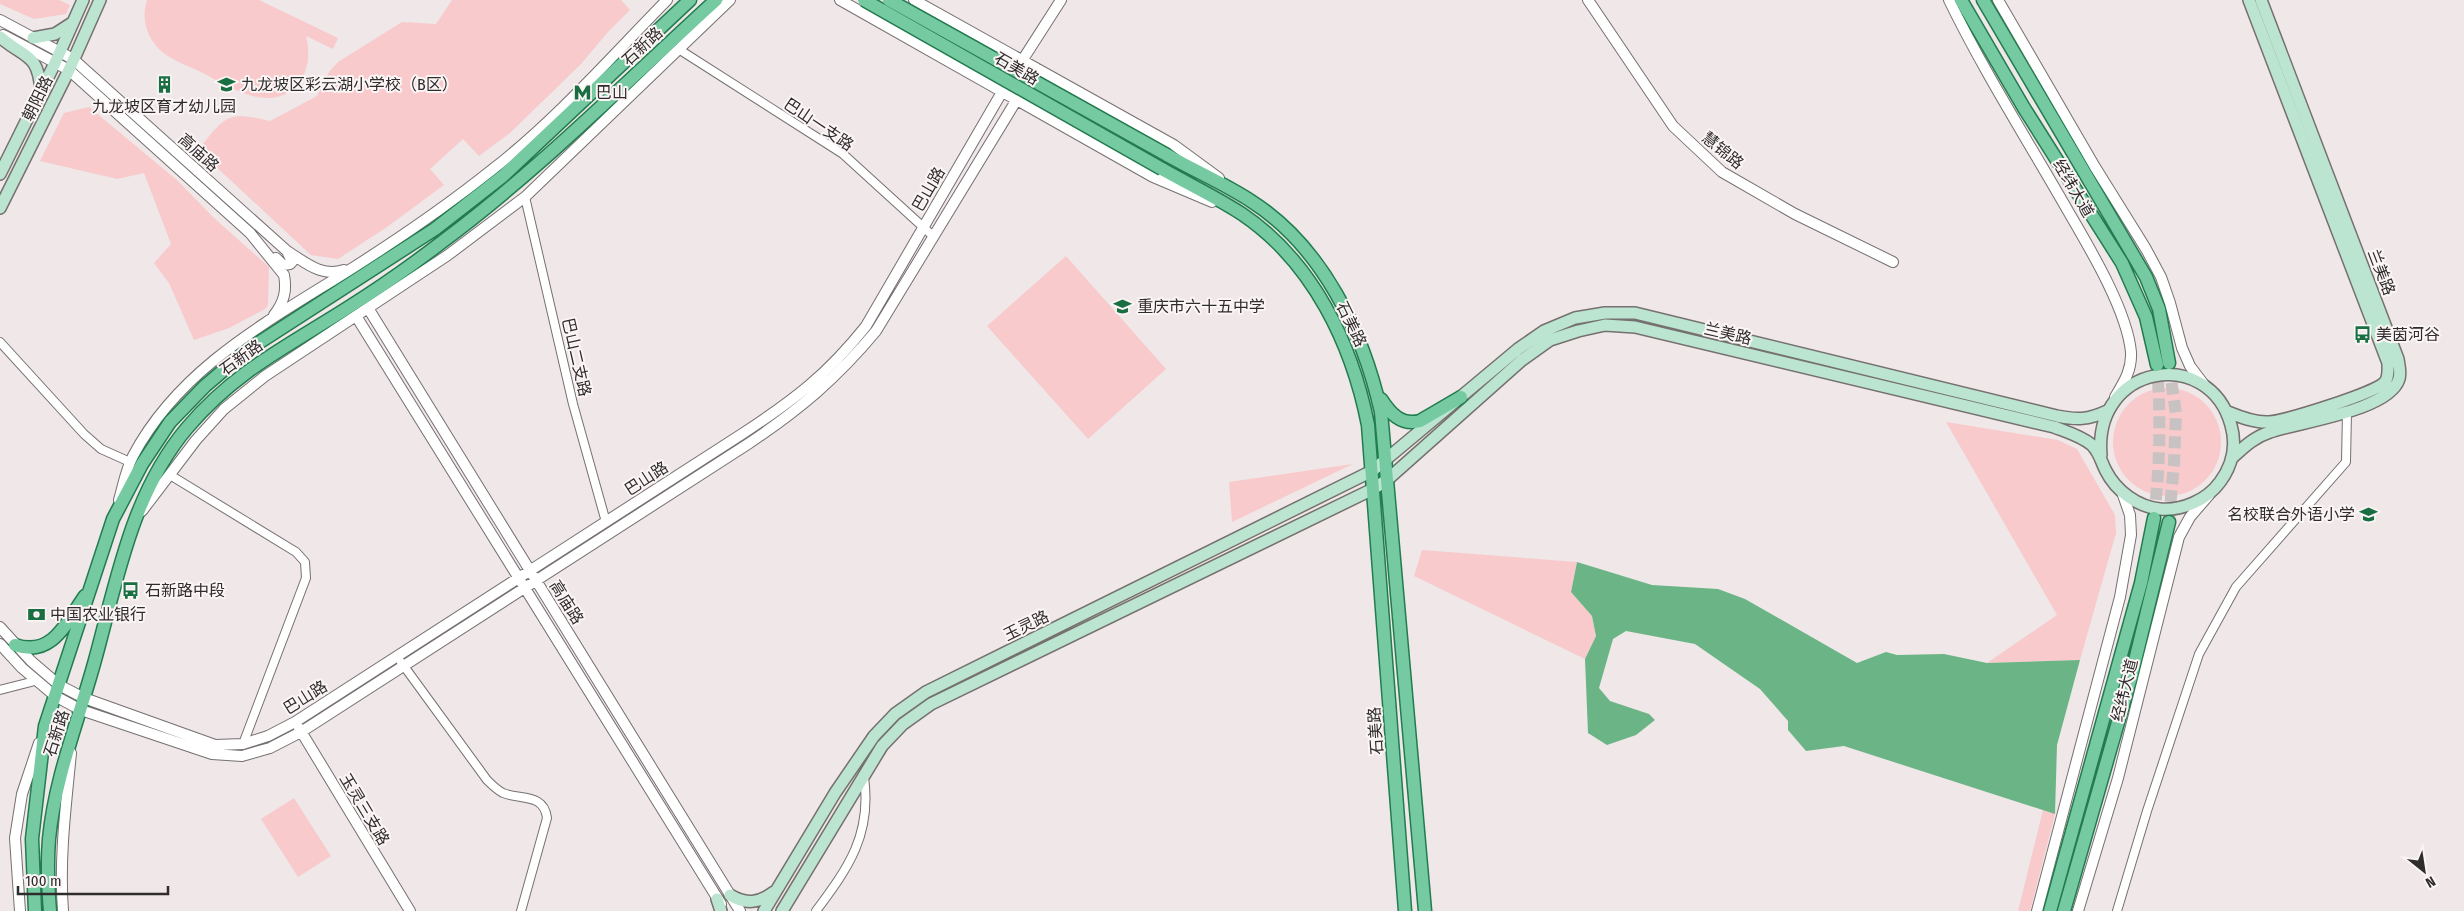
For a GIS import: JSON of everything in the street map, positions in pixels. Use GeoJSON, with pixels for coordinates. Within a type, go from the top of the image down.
{"type":"FeatureCollection","features":[{"type":"Feature","properties":{"kind":"main road","name":"朝阳路"},"geometry":{"type":"LineString","coordinates":[[0,174],[41,92],[83,0]]}},
{"type":"Feature","properties":{"kind":"main road","name":"朝阳路"},"geometry":{"type":"LineString","coordinates":[[0,208],[71,65],[100,0]]}},
{"type":"Feature","properties":{"kind":"main road","name":"石新路"},"geometry":{"type":"LineString","coordinates":[[35,911],[32,839],[45,726],[113,519],[142,464],[170,422],[204,386],[246,352],[435,229],[502,176],[690,0]]}},
{"type":"Feature","properties":{"kind":"main road","name":"石新路"},"geometry":{"type":"LineString","coordinates":[[50,911],[49,840],[64,759],[83,704],[133,524],[156,472],[185,431],[215,396],[256,364],[350,307],[418,259],[510,189],[716,0]]}},
{"type":"Feature","properties":{"kind":"main road","name":"石美路"},"geometry":{"type":"LineString","coordinates":[[864,0],[1242,215],[1280,245],[1308,279],[1340,335],[1354,367],[1363,396],[1368,425],[1405,911]]}},
{"type":"Feature","properties":{"kind":"main road","name":"石美路"},"geometry":{"type":"LineString","coordinates":[[890,0],[1252,202],[1290,233],[1337,296],[1354,326],[1376,389],[1381,412],[1425,911]]}},
{"type":"Feature","properties":{"kind":"main road","name":"经纬大道"},"geometry":{"type":"LineString","coordinates":[[1961,0],[2024,108],[2122,263],[2146,318],[2163,364],[2159,309],[2146,277],[1984,0]]}},
{"type":"Feature","properties":{"kind":"main road","name":"兰美路"},"geometry":{"type":"LineString","coordinates":[[2228,412],[2245,419],[2269,422],[2357,397],[2380,386],[2386,381],[2388,375],[2388,363],[2249,0]]}},
{"type":"Feature","properties":{"kind":"main road","name":"兰美路"},"geometry":{"type":"LineString","coordinates":[[2232,458],[2250,441],[2269,432],[2347,412],[2376,401],[2397,383],[2400,371],[2398,360],[2261,0]]}},
{"type":"Feature","properties":{"kind":"main road"},"geometry":{"type":"LineString","coordinates":[[33,38],[55,34],[73,22]]}},
{"type":"Feature","properties":{"kind":"main road"},"geometry":{"type":"LineString","coordinates":[[0,35],[34,62],[40,78],[41,92]]}},
{"type":"Feature","properties":{"kind":"main road","name":"兰美路"},"geometry":{"type":"LineString","coordinates":[[1386,462],[1518,349],[1544,331],[1575,318],[1605,313],[1635,313],[2057,416],[2079,420],[2092,418],[2106,411]]}},
{"type":"Feature","properties":{"kind":"main road","name":"兰美路"},"geometry":{"type":"LineString","coordinates":[[1386,480],[1484,393],[1550,340],[1605,325],[1635,327],[2054,427],[2077,436],[2092,445],[2100,456],[2106,470],[2122,492],[2139,503],[2167,508],[2181,508],[2200,500],[2217,486],[2226,473],[2232,458],[2234,435],[2228,412],[2218,398],[2205,386],[2186,377],[2166,374],[2146,377],[2128,386],[2106,411],[2099,439],[2100,456]]}},
{"type":"Feature","properties":{"kind":"main road"},"geometry":{"type":"LineString","coordinates":[[1376,389],[1392,414],[1406,422],[1413,423],[1420,421],[1461,397]]}},
{"type":"Feature","properties":{"kind":"main road","name":"玉灵路"},"geometry":{"type":"LineString","coordinates":[[764,911],[835,793],[874,736],[895,714],[926,692],[1206,555],[1372,471],[1386,462]]}},
{"type":"Feature","properties":{"kind":"main road","name":"玉灵路"},"geometry":{"type":"LineString","coordinates":[[782,911],[863,774],[882,746],[903,724],[931,704],[1213,568],[1373,489],[1386,480]]}},
{"type":"Feature","properties":{"kind":"main road","name":"经纬大道"},"geometry":{"type":"LineString","coordinates":[[2050,911],[2142,582],[2154,518]]}},
{"type":"Feature","properties":{"kind":"main road","name":"经纬大道"},"geometry":{"type":"LineString","coordinates":[[2064,911],[2131,677],[2169,522]]}},
{"type":"Feature","properties":{"kind":"main road"},"geometry":{"type":"LineString","coordinates":[[16,645],[35,648],[53,640],[62,632],[91,588]]}},
{"type":"Feature","properties":{"kind":"main road"},"geometry":{"type":"LineString","coordinates":[[730,894],[739,901],[756,901],[764,899],[777,889]]}},
{"type":"Feature","properties":{"kind":"main road"},"geometry":{"type":"LineString","coordinates":[[718,899],[721,911]]}},
{"type":"Feature","properties":{"kind":"street"},"geometry":{"type":"LineString","coordinates":[[113,519],[130,462],[160,413],[180,390],[220,354],[271,319],[426,220],[495,168],[555,114],[667,0]]}},
{"type":"Feature","properties":{"kind":"street"},"geometry":{"type":"LineString","coordinates":[[133,524],[196,440],[224,409],[265,376],[448,254],[525,198],[730,0]]}},
{"type":"Feature","properties":{"kind":"street"},"geometry":{"type":"LineString","coordinates":[[840,0],[1153,177],[1242,215]]}},
{"type":"Feature","properties":{"kind":"street"},"geometry":{"type":"LineString","coordinates":[[914,0],[1174,144],[1252,202]]}},
{"type":"Feature","properties":{"kind":"street","name":"巴山路"},"geometry":{"type":"LineString","coordinates":[[83,704],[215,744],[243,744],[268,736],[295,722],[397,657],[780,409],[814,384],[841,358],[866,326],[1002,92],[1061,0]]}},
{"type":"Feature","properties":{"kind":"street","name":"慧锦路"},"geometry":{"type":"LineString","coordinates":[[1588,0],[1673,126],[1722,172],[1795,214],[1893,262]]}},
{"type":"Feature","properties":{"kind":"street","name":"经纬大道"},"geometry":{"type":"LineString","coordinates":[[1949,0],[2089,247],[2114,300],[2131,350],[2131,366],[2114,400]]}},
{"type":"Feature","properties":{"kind":"street","name":"经纬大道"},"geometry":{"type":"LineString","coordinates":[[1998,0],[2095,167],[2146,249],[2164,286],[2182,348],[2190,366],[2205,386]]}},
{"type":"Feature","properties":{"kind":"street","name":"高庙路"},"geometry":{"type":"LineString","coordinates":[[0,20],[33,38],[57,58]]}},
{"type":"Feature","properties":{"kind":"street","name":"高庙路"},"geometry":{"type":"LineString","coordinates":[[0,35],[71,65],[287,251],[323,272],[338,272],[356,265]]}},
{"type":"Feature","properties":{"kind":"street","name":"巴山一支路"},"geometry":{"type":"LineString","coordinates":[[680,50],[842,154],[933,236]]}},
{"type":"Feature","properties":{"kind":"street","name":"高庙路"},"geometry":{"type":"LineString","coordinates":[[71,65],[250,234],[284,275],[286,283],[284,299],[271,319]]}},
{"type":"Feature","properties":{"kind":"street","name":"巴山路"},"geometry":{"type":"LineString","coordinates":[[83,704],[212,754],[242,756],[270,748],[302,732],[771,428],[820,391],[849,363],[876,330],[1036,68]]}},
{"type":"Feature","properties":{"kind":"street","name":"巴山二支路"},"geometry":{"type":"LineString","coordinates":[[525,198],[573,404],[606,522]]}},
{"type":"Feature","properties":{"kind":"street"},"geometry":{"type":"LineString","coordinates":[[250,234],[285,266],[292,262],[287,251]]}},
{"type":"Feature","properties":{"kind":"street","name":"高庙路"},"geometry":{"type":"LineString","coordinates":[[368,308],[740,911]]}},
{"type":"Feature","properties":{"kind":"street","name":"高庙路"},"geometry":{"type":"LineString","coordinates":[[356,316],[725,911]]}},
{"type":"Feature","properties":{"kind":"street"},"geometry":{"type":"LineString","coordinates":[[0,342],[84,434],[101,449],[130,462]]}},
{"type":"Feature","properties":{"kind":"street"},"geometry":{"type":"LineString","coordinates":[[2117,911],[2147,811],[2199,654],[2236,587],[2346,462],[2347,412]]}},
{"type":"Feature","properties":{"kind":"street"},"geometry":{"type":"LineString","coordinates":[[170,475],[296,552],[305,562],[306,578],[243,744]]}},
{"type":"Feature","properties":{"kind":"street","name":"经纬大道"},"geometry":{"type":"LineString","coordinates":[[2078,911],[2118,778],[2179,537],[2190,517],[2217,486]]}},
{"type":"Feature","properties":{"kind":"street","name":"经纬大道"},"geometry":{"type":"LineString","coordinates":[[2037,911],[2120,598],[2131,535],[2130,515],[2122,492]]}},
{"type":"Feature","properties":{"kind":"street"},"geometry":{"type":"LineString","coordinates":[[0,628],[57,691]]}},
{"type":"Feature","properties":{"kind":"street"},"geometry":{"type":"LineString","coordinates":[[0,644],[36,681],[83,704]]}},
{"type":"Feature","properties":{"kind":"street"},"geometry":{"type":"LineString","coordinates":[[397,657],[487,780],[501,792],[540,802],[546,808],[547,818],[521,911]]}},
{"type":"Feature","properties":{"kind":"street"},"geometry":{"type":"LineString","coordinates":[[0,690],[36,681]]}},
{"type":"Feature","properties":{"kind":"street","name":"玉灵三支路"},"geometry":{"type":"LineString","coordinates":[[295,722],[410,911]]}},
{"type":"Feature","properties":{"kind":"street"},"geometry":{"type":"LineString","coordinates":[[20,911],[15,838],[22,794],[45,726]]}},
{"type":"Feature","properties":{"kind":"street"},"geometry":{"type":"LineString","coordinates":[[63,911],[61,884],[63,842],[73,732]]}},
{"type":"Feature","properties":{"kind":"street"},"geometry":{"type":"LineString","coordinates":[[816,911],[849,864],[862,835],[866,795],[863,774]]}},
{"type":"Feature","properties":{"kind":"shaded area"},"geometry":{"type":"Polygon","coordinates":[[[0,0],[59,0],[70,5],[66,14],[34,19],[0,4],[0,0]]]}},
{"type":"Feature","properties":{"kind":"shaded area"},"geometry":{"type":"Polygon","coordinates":[[[147,0],[259,0],[338,38],[333,49],[306,36],[308,60],[300,82],[283,95],[272,98],[258,97],[235,90],[163,53],[154,43],[147,28],[145,11],[147,0]]]}},
{"type":"Feature","properties":{"kind":"shaded area"},"geometry":{"type":"Polygon","coordinates":[[[452,0],[621,0],[630,10],[608,32],[581,64],[510,133],[479,156],[463,139],[430,169],[444,185],[387,227],[338,259],[311,255],[198,150],[214,130],[228,119],[244,116],[270,121],[317,96],[329,72],[338,62],[402,22],[436,24],[452,0]]]}},
{"type":"Feature","properties":{"kind":"shaded area"},"geometry":{"type":"Polygon","coordinates":[[[89,107],[178,181],[213,217],[269,267],[268,305],[265,309],[229,328],[194,340],[169,283],[154,263],[171,244],[144,173],[117,179],[40,161],[64,113],[89,107]]]}},
{"type":"Feature","properties":{"kind":"shaded area"},"geometry":{"type":"Polygon","coordinates":[[[1066,256],[1166,369],[1088,439],[987,326],[1066,256]]]}},
{"type":"Feature","properties":{"kind":"shaded area"},"geometry":{"type":"Polygon","coordinates":[[[2167,388],[2187,393],[2205,404],[2216,422],[2221,442],[2216,462],[2205,480],[2187,491],[2167,496],[2147,491],[2129,480],[2118,462],[2113,442],[2118,422],[2129,404],[2147,393],[2167,388]]]}},
{"type":"Feature","properties":{"kind":"shaded area"},"geometry":{"type":"Polygon","coordinates":[[[1946,422],[2058,440],[2077,449],[2115,515],[2116,533],[2080,660],[1987,663],[2057,615],[1946,422]]]}},
{"type":"Feature","properties":{"kind":"shaded area"},"geometry":{"type":"Polygon","coordinates":[[[1353,464],[1232,522],[1229,482],[1353,464]]]}},
{"type":"Feature","properties":{"kind":"shaded area"},"geometry":{"type":"Polygon","coordinates":[[[1422,550],[1577,562],[1571,592],[1592,616],[1596,636],[1585,659],[1414,576],[1422,550]]]}},
{"type":"Feature","properties":{"kind":"shaded area"},"geometry":{"type":"Polygon","coordinates":[[[1577,562],[1652,585],[1718,589],[1745,599],[1857,663],[1886,652],[1897,655],[1944,654],[1987,663],[2080,660],[2057,745],[2055,814],[1844,746],[1806,751],[1788,730],[1788,721],[1760,689],[1695,644],[1626,631],[1613,639],[1599,688],[1610,701],[1649,714],[1655,720],[1636,735],[1607,745],[1588,733],[1585,659],[1596,636],[1592,616],[1571,592],[1577,562]]]}},
{"type":"Feature","properties":{"kind":"shaded area"},"geometry":{"type":"Polygon","coordinates":[[[294,798],[331,856],[298,877],[261,819],[294,798]]]}},
{"type":"Feature","properties":{"kind":"shaded area"},"geometry":{"type":"Polygon","coordinates":[[[2043,810],[2055,814],[2030,911],[2018,911],[2043,810]]]}},
{"type":"Feature","properties":{"kind":"tunnel"},"geometry":{"type":"LineString","coordinates":[[2154,518],[2159,442],[2157,365]]}},
{"type":"Feature","properties":{"kind":"tunnel"},"geometry":{"type":"LineString","coordinates":[[2169,365],[2176,414],[2169,520]]}},
{"type":"Feature","properties":{"kind":"place","name":"九龙坡区育才幼儿园"},"geometry":{"type":"Point","coordinates":[164,84]}},
{"type":"Feature","properties":{"kind":"place","name":"九龙坡区彩云湖小学校（B区）"},"geometry":{"type":"Point","coordinates":[227,84]}},
{"type":"Feature","properties":{"kind":"place","name":"巴山"},"geometry":{"type":"Point","coordinates":[582,92]}},
{"type":"Feature","properties":{"kind":"place","name":"重庆市六十五中学"},"geometry":{"type":"Point","coordinates":[1123,306]}},
{"type":"Feature","properties":{"kind":"place","name":"美茵河谷"},"geometry":{"type":"Point","coordinates":[2362,334]}},
{"type":"Feature","properties":{"kind":"place","name":"名校联合外语小学"},"geometry":{"type":"Point","coordinates":[2369,514]}},
{"type":"Feature","properties":{"kind":"place","name":"石新路中段"},"geometry":{"type":"Point","coordinates":[131,590]}},
{"type":"Feature","properties":{"kind":"place","name":"中国农业银行"},"geometry":{"type":"Point","coordinates":[36,614]}}]}
